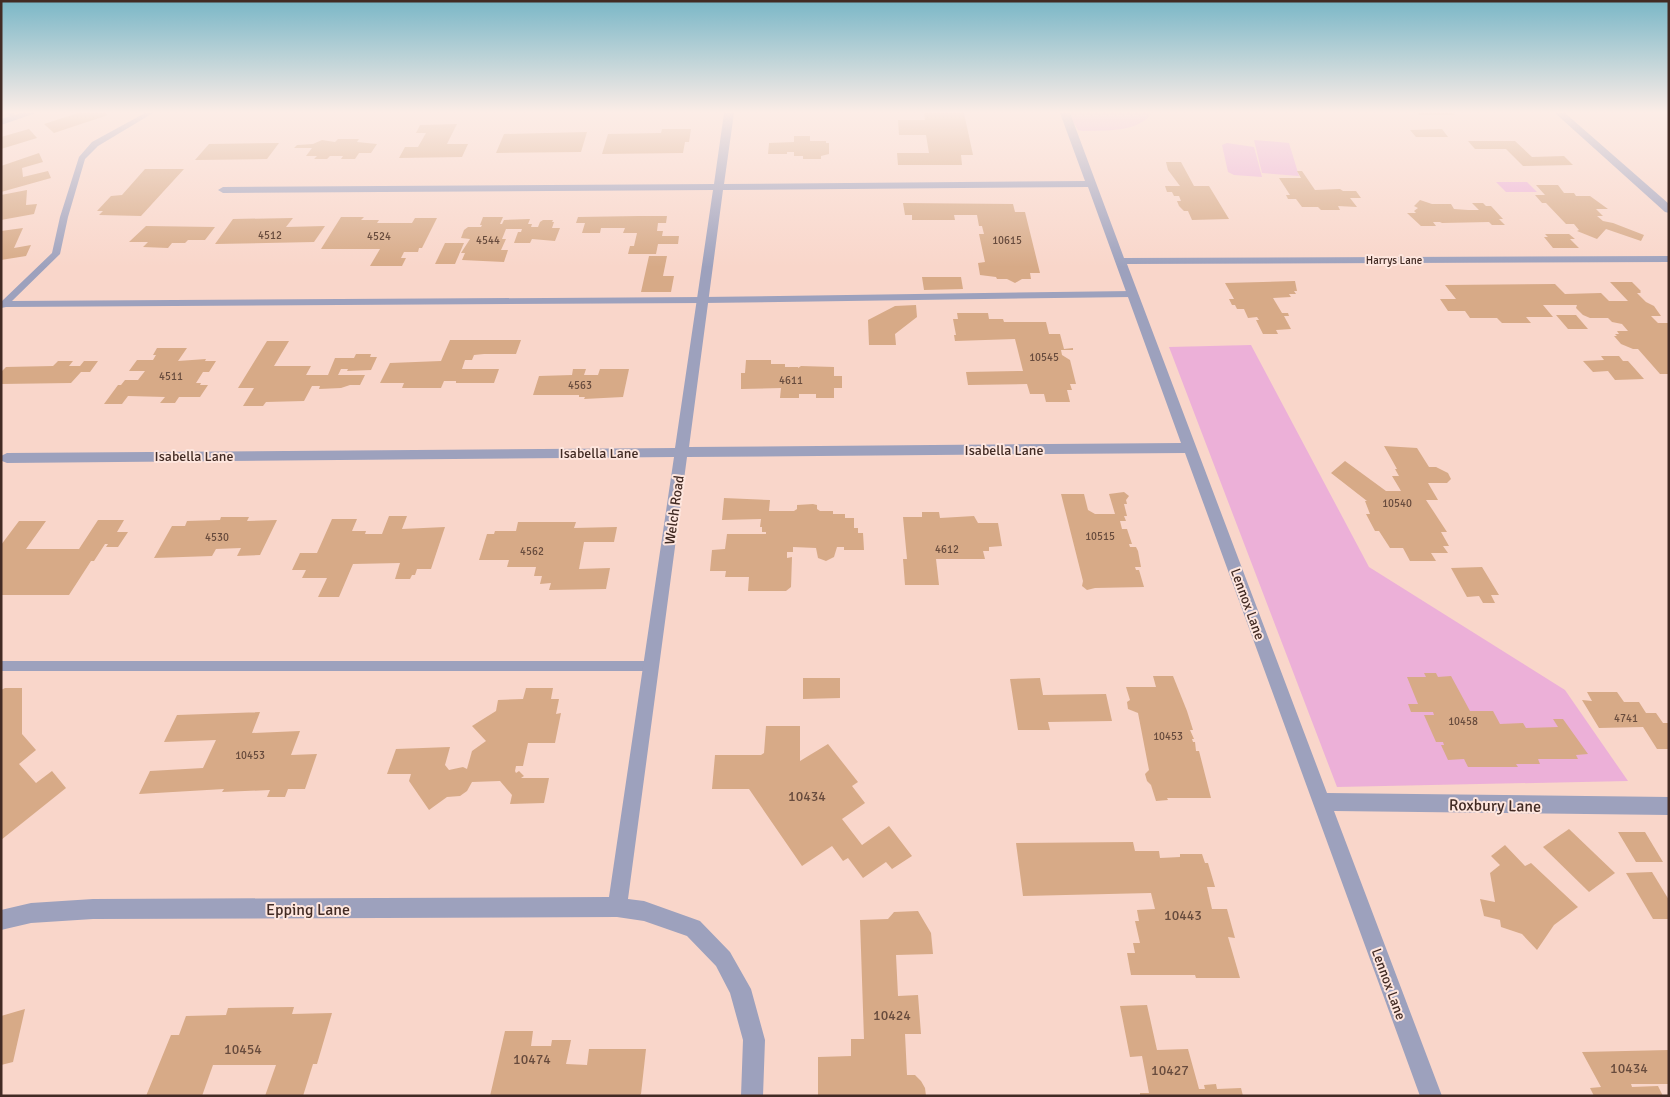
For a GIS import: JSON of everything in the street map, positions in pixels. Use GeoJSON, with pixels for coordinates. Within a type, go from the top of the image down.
{"type":"FeatureCollection","features":[{"type":"Feature","properties":{"kind":"street","name":"Welch Road"},"geometry":{"type":"LineString","coordinates":[[617,907],[723,164]]}},
{"type":"Feature","properties":{"kind":"street","name":"Lennox Lane"},"geometry":{"type":"LineString","coordinates":[[1084,164],[1431,1096]]}},
{"type":"Feature","properties":{"kind":"street"},"geometry":{"type":"LineString","coordinates":[[1618,164],[1669,210]]}},
{"type":"Feature","properties":{"kind":"street"},"geometry":{"type":"LineString","coordinates":[[223,190],[1091,184]]}},
{"type":"Feature","properties":{"kind":"street","name":"Harrys Lane"},"geometry":{"type":"LineString","coordinates":[[1119,261],[1669,258]]}},
{"type":"Feature","properties":{"kind":"street","name":"Isabella Lane"},"geometry":{"type":"LineString","coordinates":[[7,458],[1190,448]]}},
{"type":"Feature","properties":{"kind":"street","name":"Roxbury Lane"},"geometry":{"type":"LineString","coordinates":[[1322,802],[1669,806]]}},
{"type":"Feature","properties":{"kind":"street","name":"Epping Lane"},"geometry":{"type":"LineString","coordinates":[[1,920],[31,913],[93,909],[617,907],[644,911],[693,928],[722,960],[740,990],[754,1040],[752,1096]]}},
{"type":"Feature","properties":{"kind":"lane"},"geometry":{"type":"LineString","coordinates":[[3,305],[56,254],[64,217],[80,164]]}},
{"type":"Feature","properties":{"kind":"lane"},"geometry":{"type":"LineString","coordinates":[[3,305],[703,300],[1132,294]]}},
{"type":"Feature","properties":{"kind":"lane"},"geometry":{"type":"LineString","coordinates":[[1,666],[651,666]]}},
{"type":"Feature","properties":{"kind":"shaded area"},"geometry":{"type":"Polygon","coordinates":[[[1226,164],[1259,164],[1262,177],[1234,175],[1228,172],[1226,164]]]}},
{"type":"Feature","properties":{"kind":"shaded area"},"geometry":{"type":"Polygon","coordinates":[[[1260,164],[1295,164],[1299,176],[1262,173],[1260,164]]]}},
{"type":"Feature","properties":{"kind":"shaded area"},"geometry":{"type":"Polygon","coordinates":[[[1496,182],[1527,182],[1537,192],[1506,192],[1496,182]]]}},
{"type":"Feature","properties":{"kind":"shaded area"},"geometry":{"type":"Polygon","coordinates":[[[1251,345],[1369,567],[1565,690],[1628,781],[1337,787],[1169,347],[1251,345]]]}},
{"type":"Feature","properties":{"kind":"building"},"geometry":{"type":"Polygon","coordinates":[[[6,164],[35,164],[22,168],[23,177],[48,171],[51,178],[1,192],[1,166],[6,164]]]}},
{"type":"Feature","properties":{"kind":"building"},"geometry":{"type":"Polygon","coordinates":[[[898,164],[962,165],[898,165],[898,164]]]}},
{"type":"Feature","properties":{"kind":"building"},"geometry":{"type":"Polygon","coordinates":[[[1167,164],[1182,164],[1194,186],[1209,186],[1229,219],[1192,220],[1188,211],[1184,211],[1179,206],[1177,201],[1181,201],[1179,196],[1174,196],[1172,192],[1167,192],[1165,186],[1180,186],[1168,170],[1167,164]]]}},
{"type":"Feature","properties":{"kind":"building"},"geometry":{"type":"Polygon","coordinates":[[[1521,164],[1573,165],[1523,166],[1521,164]]]}},
{"type":"Feature","properties":{"kind":"building"},"geometry":{"type":"Polygon","coordinates":[[[145,169],[184,169],[141,216],[99,215],[103,211],[97,211],[111,196],[122,195],[145,169]]]}},
{"type":"Feature","properties":{"kind":"building"},"geometry":{"type":"Polygon","coordinates":[[[1297,171],[1302,171],[1315,190],[1340,189],[1343,191],[1356,191],[1361,198],[1350,198],[1357,207],[1338,206],[1340,210],[1321,210],[1318,207],[1302,207],[1296,199],[1288,199],[1286,195],[1290,195],[1279,178],[1301,178],[1297,171]]]}},
{"type":"Feature","properties":{"kind":"building"},"geometry":{"type":"Polygon","coordinates":[[[1536,185],[1558,185],[1564,193],[1574,193],[1576,196],[1590,196],[1608,209],[1596,209],[1603,216],[1597,216],[1603,221],[1644,235],[1641,241],[1606,229],[1597,239],[1577,231],[1579,230],[1574,224],[1566,224],[1546,203],[1542,203],[1535,195],[1545,195],[1536,185]]]}},
{"type":"Feature","properties":{"kind":"building"},"geometry":{"type":"Polygon","coordinates":[[[27,190],[26,205],[37,204],[34,214],[1,220],[1,195],[27,190]]]}},
{"type":"Feature","properties":{"kind":"building"},"geometry":{"type":"Polygon","coordinates":[[[1420,200],[1432,204],[1451,204],[1454,209],[1468,210],[1479,210],[1472,203],[1483,203],[1486,206],[1491,206],[1503,219],[1499,219],[1505,225],[1492,225],[1489,222],[1433,222],[1436,226],[1421,226],[1407,213],[1416,213],[1414,211],[1418,208],[1414,206],[1420,200]]]}},
{"type":"Feature","properties":{"kind":"building"},"geometry":{"type":"Polygon","coordinates":[[[903,203],[1013,204],[1015,212],[1025,212],[1040,273],[1030,273],[1031,279],[1022,279],[1015,283],[1007,279],[980,275],[978,263],[985,262],[979,234],[984,234],[982,226],[979,226],[977,215],[954,215],[955,220],[912,220],[912,215],[905,215],[903,203]]]}},
{"type":"Feature","properties":{"kind":"building"},"geometry":{"type":"Polygon","coordinates":[[[667,216],[666,223],[658,223],[657,231],[663,231],[662,236],[679,236],[678,244],[658,244],[656,254],[628,254],[630,246],[634,246],[637,233],[623,233],[625,228],[601,228],[600,233],[582,233],[585,223],[576,223],[578,217],[667,216]]]}},
{"type":"Feature","properties":{"kind":"building"},"geometry":{"type":"Polygon","coordinates":[[[341,217],[364,217],[361,220],[379,220],[377,223],[412,223],[415,218],[437,218],[422,248],[419,248],[418,252],[404,252],[401,258],[406,258],[402,266],[370,266],[380,249],[321,249],[341,217]]]}},
{"type":"Feature","properties":{"kind":"building"},"geometry":{"type":"Polygon","coordinates":[[[483,217],[503,217],[500,224],[504,220],[530,219],[528,224],[532,224],[531,227],[538,227],[543,220],[553,220],[552,228],[560,228],[555,241],[532,239],[530,243],[514,243],[518,232],[521,232],[522,229],[506,229],[502,239],[506,239],[501,250],[508,250],[504,262],[462,260],[465,253],[461,253],[470,239],[461,238],[464,230],[468,227],[481,227],[483,217]]]}},
{"type":"Feature","properties":{"kind":"building"},"geometry":{"type":"Polygon","coordinates":[[[293,218],[286,227],[325,226],[314,242],[215,244],[233,219],[293,218]]]}},
{"type":"Feature","properties":{"kind":"building"},"geometry":{"type":"Polygon","coordinates":[[[146,226],[215,227],[205,240],[188,240],[185,243],[172,243],[168,248],[143,247],[148,242],[129,242],[146,226]]]}},
{"type":"Feature","properties":{"kind":"building"},"geometry":{"type":"Polygon","coordinates":[[[23,228],[14,248],[31,245],[26,256],[1,260],[1,231],[23,228]]]}},
{"type":"Feature","properties":{"kind":"building"},"geometry":{"type":"Polygon","coordinates":[[[1545,234],[1569,234],[1575,239],[1570,239],[1579,248],[1553,248],[1544,237],[1548,237],[1545,234]]]}},
{"type":"Feature","properties":{"kind":"building"},"geometry":{"type":"Polygon","coordinates":[[[445,243],[464,243],[455,264],[435,264],[445,243]]]}},
{"type":"Feature","properties":{"kind":"building"},"geometry":{"type":"Polygon","coordinates":[[[649,256],[667,256],[663,276],[674,276],[671,292],[641,292],[649,256]]]}},
{"type":"Feature","properties":{"kind":"building"},"geometry":{"type":"Polygon","coordinates":[[[922,277],[961,277],[963,289],[924,290],[922,277]]]}},
{"type":"Feature","properties":{"kind":"building"},"geometry":{"type":"Polygon","coordinates":[[[1295,281],[1297,291],[1294,291],[1296,294],[1289,294],[1291,297],[1273,298],[1282,313],[1288,313],[1289,316],[1284,316],[1291,329],[1276,330],[1278,334],[1263,334],[1256,320],[1259,320],[1257,317],[1248,318],[1244,309],[1237,309],[1235,305],[1232,305],[1229,299],[1234,299],[1225,283],[1295,281]]]}},
{"type":"Feature","properties":{"kind":"building"},"geometry":{"type":"Polygon","coordinates":[[[1610,282],[1632,282],[1641,291],[1641,293],[1637,293],[1646,302],[1654,306],[1661,316],[1651,316],[1658,323],[1669,323],[1669,374],[1660,374],[1638,349],[1621,344],[1614,336],[1619,334],[1617,331],[1628,331],[1622,324],[1612,322],[1608,318],[1590,318],[1583,315],[1576,308],[1577,305],[1543,305],[1553,317],[1526,317],[1531,323],[1502,323],[1497,318],[1470,318],[1465,311],[1448,311],[1440,299],[1456,299],[1445,285],[1555,284],[1565,294],[1601,293],[1609,301],[1628,301],[1610,282]]]}},
{"type":"Feature","properties":{"kind":"building"},"geometry":{"type":"Polygon","coordinates":[[[916,305],[917,317],[895,334],[896,345],[869,345],[868,320],[895,306],[916,305]]]}},
{"type":"Feature","properties":{"kind":"building"},"geometry":{"type":"Polygon","coordinates":[[[957,313],[988,313],[989,319],[1003,319],[1004,322],[1046,322],[1049,334],[1060,334],[1064,349],[1073,348],[1073,350],[1061,350],[1062,355],[1070,360],[1076,384],[1070,384],[1072,390],[1067,390],[1070,402],[1046,402],[1044,394],[1030,394],[1027,384],[968,385],[966,372],[1023,371],[1015,339],[955,341],[954,335],[956,335],[953,319],[958,319],[957,313]]]}},
{"type":"Feature","properties":{"kind":"building"},"geometry":{"type":"Polygon","coordinates":[[[1556,315],[1576,315],[1588,329],[1568,329],[1556,315]]]}},
{"type":"Feature","properties":{"kind":"building"},"geometry":{"type":"Polygon","coordinates":[[[450,340],[521,340],[516,354],[474,355],[472,360],[465,360],[462,369],[499,369],[494,383],[456,383],[456,381],[444,381],[441,388],[402,388],[404,383],[380,383],[390,363],[441,361],[450,340]]]}},
{"type":"Feature","properties":{"kind":"building"},"geometry":{"type":"Polygon","coordinates":[[[267,341],[289,341],[274,366],[311,366],[306,375],[328,375],[335,358],[354,358],[356,354],[371,354],[370,357],[377,357],[371,370],[347,371],[348,369],[341,369],[338,375],[365,375],[360,385],[319,389],[320,386],[312,386],[304,401],[266,402],[263,406],[243,406],[254,388],[238,388],[267,341]]]}},
{"type":"Feature","properties":{"kind":"building"},"geometry":{"type":"Polygon","coordinates":[[[157,348],[187,348],[178,361],[206,359],[205,361],[216,361],[209,372],[203,372],[196,383],[208,385],[200,397],[179,397],[175,403],[160,403],[165,397],[128,396],[122,404],[104,404],[118,385],[121,385],[125,380],[138,380],[145,371],[129,371],[137,360],[153,360],[156,355],[153,355],[157,348]]]}},
{"type":"Feature","properties":{"kind":"building"},"geometry":{"type":"Polygon","coordinates":[[[1601,356],[1619,356],[1623,361],[1628,361],[1644,379],[1615,380],[1608,371],[1593,372],[1583,361],[1604,360],[1601,356]]]}},
{"type":"Feature","properties":{"kind":"building"},"geometry":{"type":"Polygon","coordinates":[[[746,360],[771,360],[771,364],[785,364],[785,367],[834,367],[834,376],[842,376],[842,388],[834,388],[834,398],[816,398],[816,394],[799,394],[799,398],[780,398],[781,388],[741,389],[741,373],[745,373],[746,360]]]}},
{"type":"Feature","properties":{"kind":"building"},"geometry":{"type":"Polygon","coordinates":[[[58,361],[73,361],[69,366],[80,366],[84,361],[98,361],[90,372],[81,372],[71,383],[1,384],[1,372],[6,367],[53,366],[58,361]]]}},
{"type":"Feature","properties":{"kind":"building"},"geometry":{"type":"Polygon","coordinates":[[[573,369],[586,369],[584,375],[598,375],[600,369],[629,369],[623,397],[584,399],[585,397],[579,397],[579,395],[533,395],[539,376],[572,375],[573,369]]]}},
{"type":"Feature","properties":{"kind":"building"},"geometry":{"type":"Polygon","coordinates":[[[1384,446],[1417,448],[1429,467],[1436,467],[1448,473],[1451,479],[1447,483],[1428,483],[1438,500],[1426,500],[1447,532],[1441,532],[1449,546],[1443,546],[1448,553],[1431,553],[1436,561],[1410,561],[1403,548],[1390,548],[1379,531],[1375,531],[1366,514],[1370,514],[1365,501],[1367,501],[1331,473],[1345,461],[1386,491],[1401,491],[1392,476],[1399,476],[1395,469],[1397,469],[1384,446]]]}},
{"type":"Feature","properties":{"kind":"building"},"geometry":{"type":"Polygon","coordinates":[[[1124,492],[1129,496],[1126,500],[1127,504],[1124,504],[1127,516],[1124,516],[1126,521],[1120,521],[1122,529],[1127,529],[1132,544],[1129,544],[1130,547],[1136,547],[1138,551],[1141,567],[1135,567],[1136,570],[1139,570],[1144,587],[1095,588],[1087,590],[1082,586],[1083,581],[1061,494],[1084,494],[1088,510],[1095,514],[1115,514],[1109,494],[1124,492]]]}},
{"type":"Feature","properties":{"kind":"building"},"geometry":{"type":"Polygon","coordinates":[[[724,498],[770,500],[769,511],[794,511],[797,509],[797,505],[813,504],[817,505],[817,509],[820,511],[833,511],[833,514],[845,514],[845,518],[854,518],[854,528],[858,528],[858,533],[863,533],[864,550],[844,550],[844,547],[837,547],[834,557],[826,561],[818,558],[816,548],[793,547],[793,552],[787,552],[787,558],[792,557],[791,587],[786,591],[748,591],[749,577],[725,577],[726,571],[710,571],[712,550],[725,549],[727,534],[766,534],[766,532],[762,532],[762,527],[760,527],[761,519],[722,520],[724,498]]]}},
{"type":"Feature","properties":{"kind":"building"},"geometry":{"type":"Polygon","coordinates":[[[922,512],[939,512],[940,518],[974,516],[978,523],[998,523],[1002,546],[989,547],[989,551],[983,551],[985,559],[936,559],[939,585],[905,585],[903,559],[907,559],[903,517],[922,517],[922,512]]]}},
{"type":"Feature","properties":{"kind":"building"},"geometry":{"type":"Polygon","coordinates":[[[389,516],[407,516],[402,529],[445,527],[431,569],[417,569],[415,575],[412,575],[410,579],[395,579],[400,563],[353,564],[339,597],[318,597],[327,578],[302,578],[306,570],[292,570],[300,553],[317,553],[332,519],[357,519],[352,531],[366,531],[365,534],[382,534],[389,516]]]}},
{"type":"Feature","properties":{"kind":"building"},"geometry":{"type":"Polygon","coordinates":[[[221,517],[249,517],[247,521],[277,520],[260,555],[237,556],[241,548],[216,549],[212,556],[154,558],[172,526],[185,526],[187,521],[220,520],[221,517]]]}},
{"type":"Feature","properties":{"kind":"building"},"geometry":{"type":"Polygon","coordinates":[[[98,520],[124,520],[117,532],[128,532],[118,547],[106,547],[108,544],[105,544],[94,561],[91,561],[69,595],[1,595],[1,545],[19,521],[46,521],[26,549],[79,549],[98,520]]]}},
{"type":"Feature","properties":{"kind":"building"},"geometry":{"type":"Polygon","coordinates":[[[518,522],[576,522],[574,528],[617,527],[614,542],[584,542],[579,569],[610,568],[606,589],[549,590],[551,583],[540,584],[542,576],[534,576],[536,567],[507,567],[509,560],[479,560],[487,534],[494,534],[495,531],[516,531],[518,522]]]}},
{"type":"Feature","properties":{"kind":"building"},"geometry":{"type":"Polygon","coordinates":[[[1482,567],[1499,595],[1491,595],[1495,603],[1483,603],[1479,596],[1467,597],[1451,568],[1482,567]]]}},
{"type":"Feature","properties":{"kind":"building"},"geometry":{"type":"Polygon","coordinates":[[[1424,673],[1436,673],[1438,677],[1451,676],[1470,711],[1493,711],[1500,724],[1523,723],[1526,728],[1558,727],[1553,719],[1563,719],[1588,754],[1576,755],[1578,759],[1538,759],[1540,764],[1516,764],[1518,767],[1468,767],[1464,759],[1448,760],[1441,745],[1444,745],[1443,742],[1436,742],[1424,715],[1434,715],[1433,712],[1411,712],[1408,704],[1418,704],[1407,677],[1426,677],[1424,673]]]}},
{"type":"Feature","properties":{"kind":"building"},"geometry":{"type":"Polygon","coordinates":[[[1153,676],[1173,676],[1193,730],[1190,730],[1194,739],[1192,739],[1195,742],[1196,751],[1199,751],[1211,798],[1167,798],[1168,800],[1156,801],[1145,774],[1149,770],[1138,713],[1128,709],[1127,702],[1130,700],[1126,687],[1156,687],[1153,676]]]}},
{"type":"Feature","properties":{"kind":"building"},"geometry":{"type":"Polygon","coordinates":[[[803,678],[840,678],[840,698],[803,699],[803,678]]]}},
{"type":"Feature","properties":{"kind":"building"},"geometry":{"type":"Polygon","coordinates":[[[1040,678],[1043,695],[1106,694],[1112,721],[1048,722],[1050,730],[1018,730],[1010,679],[1040,678]]]}},
{"type":"Feature","properties":{"kind":"building"},"geometry":{"type":"Polygon","coordinates":[[[5,688],[22,688],[22,734],[36,750],[19,764],[36,783],[52,771],[66,788],[1,840],[1,690],[5,688]]]}},
{"type":"Feature","properties":{"kind":"building"},"geometry":{"type":"Polygon","coordinates":[[[526,688],[553,688],[551,699],[559,699],[556,714],[561,713],[555,743],[528,743],[523,766],[516,766],[515,771],[516,773],[519,771],[524,776],[521,778],[549,778],[544,803],[510,804],[512,795],[500,781],[472,782],[467,791],[460,796],[447,797],[429,810],[409,781],[411,774],[387,774],[396,749],[450,747],[445,765],[449,770],[463,767],[467,769],[472,751],[486,741],[472,726],[496,711],[498,700],[523,699],[526,688]]]}},
{"type":"Feature","properties":{"kind":"building"},"geometry":{"type":"Polygon","coordinates":[[[1587,692],[1617,692],[1624,702],[1639,702],[1646,713],[1656,713],[1663,723],[1669,723],[1669,749],[1657,749],[1643,727],[1599,728],[1582,700],[1592,701],[1587,692]]]}},
{"type":"Feature","properties":{"kind":"building"},"geometry":{"type":"Polygon","coordinates":[[[260,712],[252,733],[300,731],[291,755],[317,754],[305,789],[288,789],[285,797],[267,797],[270,790],[222,792],[224,789],[139,794],[150,771],[203,768],[216,740],[164,742],[177,715],[260,712]]]}},
{"type":"Feature","properties":{"kind":"building"},"geometry":{"type":"Polygon","coordinates":[[[766,726],[800,726],[800,761],[828,744],[858,782],[852,786],[865,803],[842,819],[862,845],[889,826],[912,856],[892,869],[886,862],[863,878],[848,858],[843,861],[832,846],[802,866],[749,789],[712,789],[715,755],[761,755],[764,753],[766,726]]]}},
{"type":"Feature","properties":{"kind":"building"},"geometry":{"type":"Polygon","coordinates":[[[1569,829],[1615,873],[1589,892],[1543,847],[1569,829]]]}},
{"type":"Feature","properties":{"kind":"building"},"geometry":{"type":"Polygon","coordinates":[[[1618,832],[1645,832],[1663,862],[1636,862],[1618,832]]]}},
{"type":"Feature","properties":{"kind":"building"},"geometry":{"type":"Polygon","coordinates":[[[1133,842],[1135,851],[1159,851],[1160,858],[1180,857],[1180,854],[1202,854],[1205,863],[1208,863],[1215,887],[1207,887],[1212,909],[1227,909],[1235,938],[1228,937],[1240,978],[1196,978],[1195,975],[1131,975],[1127,953],[1135,953],[1133,943],[1140,943],[1135,921],[1139,921],[1137,910],[1155,909],[1151,893],[1023,896],[1016,843],[1133,842]]]}},
{"type":"Feature","properties":{"kind":"building"},"geometry":{"type":"Polygon","coordinates":[[[1505,845],[1525,866],[1531,863],[1578,907],[1554,925],[1537,950],[1522,934],[1501,927],[1500,920],[1484,916],[1480,899],[1495,902],[1490,873],[1500,865],[1491,856],[1505,845]]]}},
{"type":"Feature","properties":{"kind":"building"},"geometry":{"type":"Polygon","coordinates":[[[1652,872],[1669,900],[1669,919],[1653,919],[1626,873],[1652,872]]]}},
{"type":"Feature","properties":{"kind":"building"},"geometry":{"type":"Polygon","coordinates":[[[918,911],[931,933],[933,954],[896,955],[898,996],[918,995],[921,1034],[905,1034],[907,1075],[915,1075],[921,1081],[925,1088],[926,1096],[818,1096],[818,1057],[851,1056],[851,1039],[864,1039],[860,920],[888,919],[894,912],[918,911]]]}},
{"type":"Feature","properties":{"kind":"building"},"geometry":{"type":"Polygon","coordinates":[[[1147,1005],[1157,1050],[1188,1049],[1199,1089],[1205,1089],[1204,1085],[1216,1084],[1217,1089],[1241,1088],[1243,1096],[1140,1096],[1140,1093],[1149,1093],[1142,1056],[1130,1057],[1120,1006],[1147,1005]]]}},
{"type":"Feature","properties":{"kind":"building"},"geometry":{"type":"Polygon","coordinates":[[[294,1007],[292,1014],[332,1013],[317,1064],[313,1064],[303,1096],[265,1096],[276,1065],[213,1065],[202,1096],[146,1096],[171,1035],[179,1035],[186,1016],[226,1015],[228,1008],[294,1007]]]}},
{"type":"Feature","properties":{"kind":"building"},"geometry":{"type":"Polygon","coordinates":[[[25,1009],[13,1062],[1,1065],[1,1016],[25,1009]]]}},
{"type":"Feature","properties":{"kind":"building"},"geometry":{"type":"Polygon","coordinates":[[[505,1031],[533,1031],[531,1046],[551,1046],[552,1040],[571,1040],[566,1064],[587,1065],[589,1049],[646,1049],[641,1094],[639,1096],[490,1096],[505,1031]]]}},
{"type":"Feature","properties":{"kind":"building"},"geometry":{"type":"Polygon","coordinates":[[[1669,1050],[1669,1084],[1631,1084],[1632,1087],[1658,1086],[1663,1096],[1594,1096],[1590,1088],[1601,1087],[1582,1052],[1669,1050]]]}}]}
